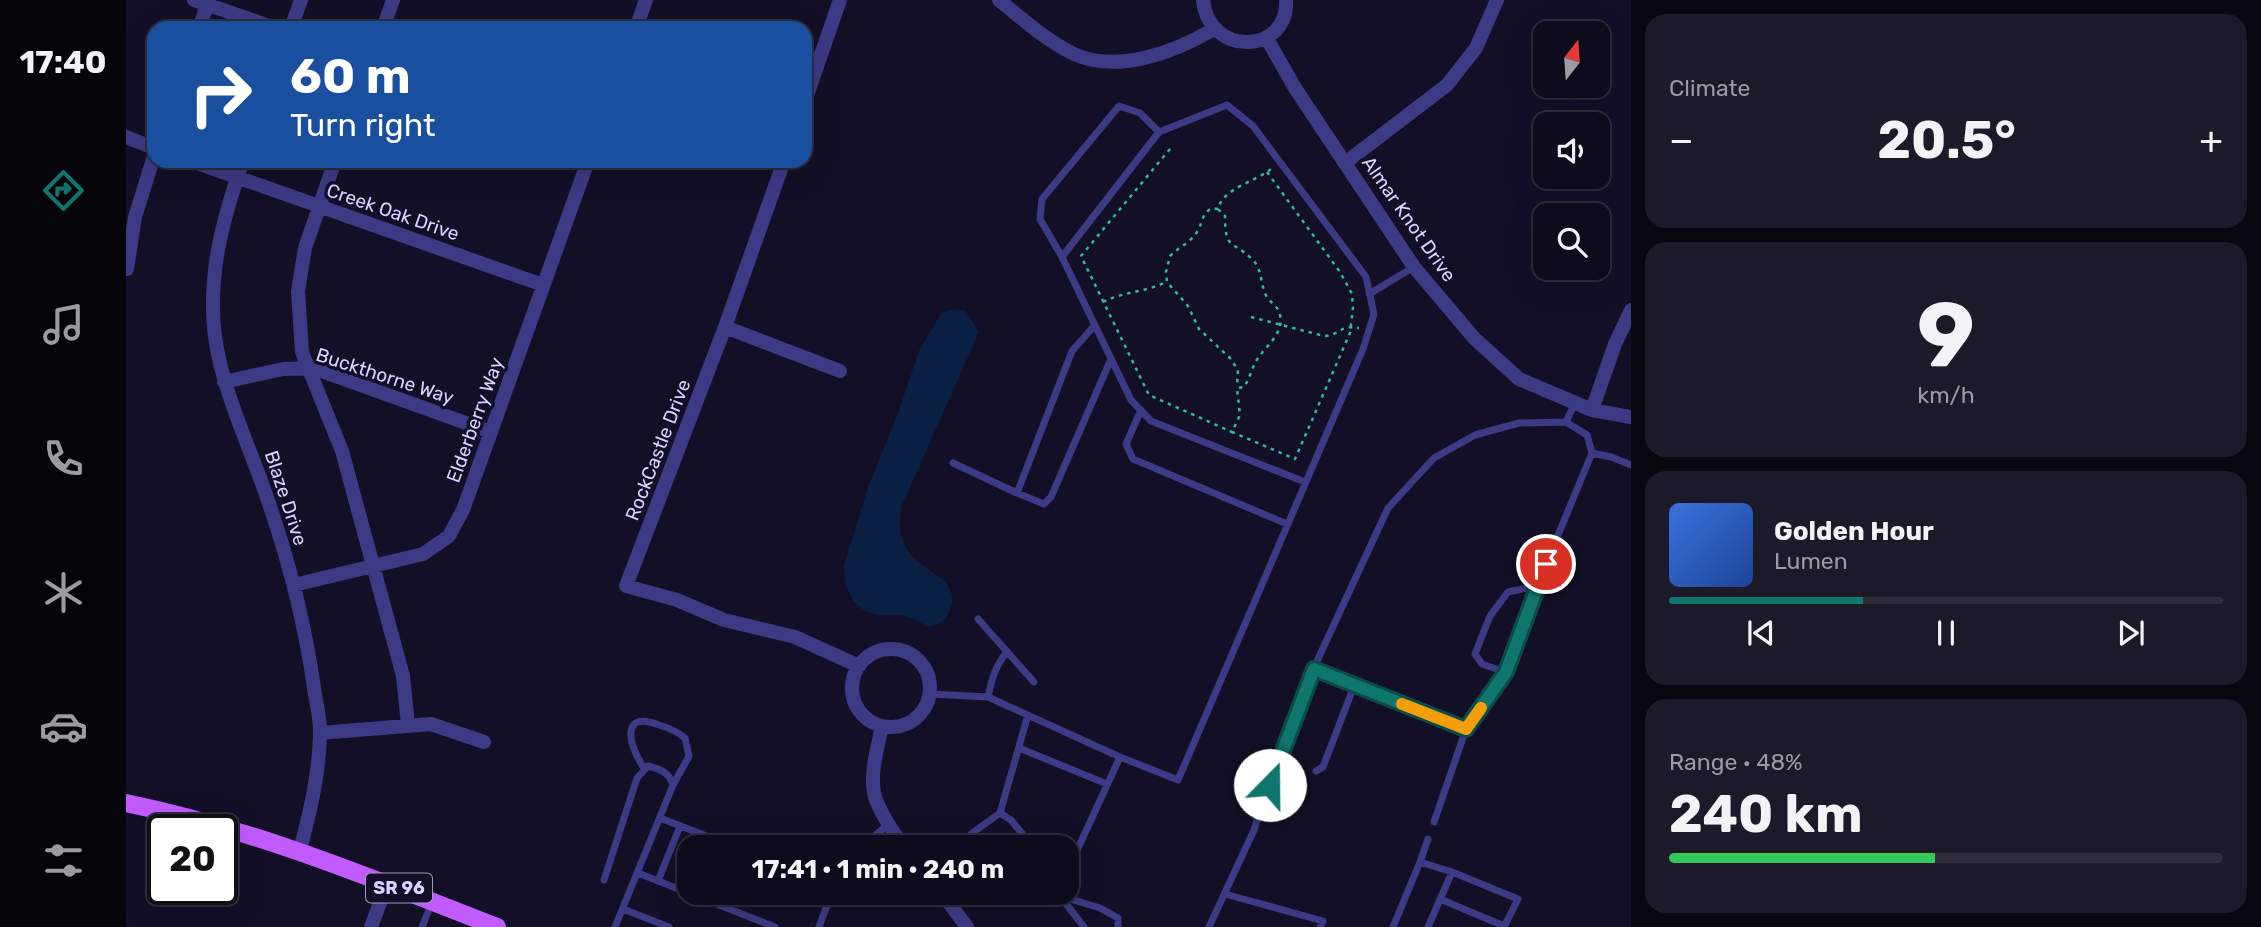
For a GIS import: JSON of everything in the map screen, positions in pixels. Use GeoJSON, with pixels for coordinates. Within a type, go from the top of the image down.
{"type":"FeatureCollection","features":[{"type":"Feature","properties":{"kind":"main road","name":"SR 96"},"geometry":{"type":"LineString","coordinates":[[126,803],[237,830],[300,850],[497,927]]}},
{"type":"Feature","properties":{"kind":"street"},"geometry":{"type":"LineString","coordinates":[[294,21],[301,0]]}},
{"type":"Feature","properties":{"kind":"street"},"geometry":{"type":"LineString","coordinates":[[386,21],[393,0]]}},
{"type":"Feature","properties":{"kind":"street"},"geometry":{"type":"LineString","coordinates":[[638,21],[646,0]]}},
{"type":"Feature","properties":{"kind":"street"},"geometry":{"type":"LineString","coordinates":[[812,80],[840,0]]}},
{"type":"Feature","properties":{"kind":"street"},"geometry":{"type":"LineString","coordinates":[[999,0],[1031,27],[1076,55],[1118,63],[1192,42],[1214,29]]}},
{"type":"Feature","properties":{"kind":"street"},"geometry":{"type":"LineString","coordinates":[[1203,0],[1205,12],[1214,29],[1236,42],[1250,43],[1266,37],[1283,19],[1286,0]]}},
{"type":"Feature","properties":{"kind":"street"},"geometry":{"type":"LineString","coordinates":[[1345,163],[1447,85],[1476,48],[1497,0]]}},
{"type":"Feature","properties":{"kind":"street"},"geometry":{"type":"LineString","coordinates":[[200,21],[204,2],[256,21]]}},
{"type":"Feature","properties":{"kind":"street","name":"Almar Knot Drive"},"geometry":{"type":"LineString","coordinates":[[1266,37],[1295,88],[1415,267],[1474,338],[1519,379],[1592,410],[1631,417]]}},
{"type":"Feature","properties":{"kind":"street"},"geometry":{"type":"LineString","coordinates":[[126,137],[147,145]]}},
{"type":"Feature","properties":{"kind":"street"},"geometry":{"type":"LineString","coordinates":[[127,269],[135,217],[150,168]]}},
{"type":"Feature","properties":{"kind":"street","name":"Creek Oak Drive"},"geometry":{"type":"LineString","coordinates":[[210,168],[543,285]]}},
{"type":"Feature","properties":{"kind":"street","name":"Blaze Drive"},"geometry":{"type":"LineString","coordinates":[[241,168],[221,230],[213,286],[215,337],[224,382],[262,481],[294,586],[310,660],[320,733],[314,794],[300,850]]}},
{"type":"Feature","properties":{"kind":"street"},"geometry":{"type":"LineString","coordinates":[[332,168],[305,248],[298,291],[302,352],[342,451],[402,676],[408,725]]}},
{"type":"Feature","properties":{"kind":"street","name":"Elderberry Way"},"geometry":{"type":"LineString","coordinates":[[294,586],[424,554],[449,536],[463,510],[585,168]]}},
{"type":"Feature","properties":{"kind":"street","name":"RockCastle Drive"},"geometry":{"type":"LineString","coordinates":[[782,168],[725,327],[626,586],[677,600],[724,620],[795,637],[859,666]]}},
{"type":"Feature","properties":{"kind":"street"},"geometry":{"type":"LineString","coordinates":[[1592,410],[1615,344],[1631,310]]}},
{"type":"Feature","properties":{"kind":"street"},"geometry":{"type":"LineString","coordinates":[[725,327],[840,371]]}},
{"type":"Feature","properties":{"kind":"street","name":"Buckthorne Way"},"geometry":{"type":"LineString","coordinates":[[224,382],[283,369],[309,369],[491,432]]}},
{"type":"Feature","properties":{"kind":"street"},"geometry":{"type":"LineString","coordinates":[[890,649],[910,653],[925,667],[930,694],[917,718],[905,725],[882,726],[866,717],[856,705],[853,683],[859,666],[873,653],[890,649]]}},
{"type":"Feature","properties":{"kind":"street"},"geometry":{"type":"LineString","coordinates":[[320,733],[431,724],[484,742]]}},
{"type":"Feature","properties":{"kind":"street"},"geometry":{"type":"LineString","coordinates":[[882,726],[874,766],[874,794],[898,835]]}},
{"type":"Feature","properties":{"kind":"street"},"geometry":{"type":"LineString","coordinates":[[371,927],[387,884]]}},
{"type":"Feature","properties":{"kind":"street"},"geometry":{"type":"LineString","coordinates":[[951,905],[967,927]]}},
{"type":"Feature","properties":{"kind":"lane"},"geometry":{"type":"LineString","coordinates":[[930,694],[988,697],[1120,757],[1178,780],[1363,349],[1374,314],[1366,277],[1253,127],[1227,104],[1159,132],[1062,257]]}},
{"type":"Feature","properties":{"kind":"lane"},"geometry":{"type":"LineString","coordinates":[[1159,132],[1140,113],[1119,106],[1042,199],[1040,219],[1062,257],[1131,400],[1152,421],[1305,482]]}},
{"type":"Feature","properties":{"kind":"lane"},"geometry":{"type":"LineString","coordinates":[[1369,294],[1415,267]]}},
{"type":"Feature","properties":{"kind":"lane"},"geometry":{"type":"LineString","coordinates":[[1017,493],[1072,351],[1095,325]]}},
{"type":"Feature","properties":{"kind":"lane"},"geometry":{"type":"LineString","coordinates":[[953,463],[1044,504],[1051,497],[1111,359]]}},
{"type":"Feature","properties":{"kind":"lane"},"geometry":{"type":"LineString","coordinates":[[1566,422],[1575,403]]}},
{"type":"Feature","properties":{"kind":"lane"},"geometry":{"type":"LineString","coordinates":[[1141,410],[1126,444],[1133,459],[1287,524]]}},
{"type":"Feature","properties":{"kind":"lane"},"geometry":{"type":"LineString","coordinates":[[1209,927],[1254,830],[1314,669],[1388,508],[1434,458],[1475,435],[1519,424],[1566,422],[1587,435],[1592,453],[1537,586],[1506,672],[1466,729],[1434,822]]}},
{"type":"Feature","properties":{"kind":"lane"},"geometry":{"type":"LineString","coordinates":[[1592,453],[1631,465]]}},
{"type":"Feature","properties":{"kind":"lane"},"geometry":{"type":"LineString","coordinates":[[1506,672],[1482,664],[1475,654],[1490,616],[1508,592],[1537,586]]}},
{"type":"Feature","properties":{"kind":"lane"},"geometry":{"type":"LineString","coordinates":[[978,619],[1034,682]]}},
{"type":"Feature","properties":{"kind":"lane"},"geometry":{"type":"LineString","coordinates":[[988,697],[992,676],[1007,652]]}},
{"type":"Feature","properties":{"kind":"lane"},"geometry":{"type":"LineString","coordinates":[[1314,669],[1466,729]]}},
{"type":"Feature","properties":{"kind":"lane"},"geometry":{"type":"LineString","coordinates":[[1317,771],[1323,767],[1354,686]]}},
{"type":"Feature","properties":{"kind":"lane"},"geometry":{"type":"LineString","coordinates":[[972,835],[1000,813],[1028,715]]}},
{"type":"Feature","properties":{"kind":"lane"},"geometry":{"type":"LineString","coordinates":[[615,927],[673,785],[689,756],[685,738],[674,730],[650,721],[643,720],[636,724],[632,729],[631,743],[644,768]]}},
{"type":"Feature","properties":{"kind":"lane"},"geometry":{"type":"LineString","coordinates":[[1019,748],[1107,784]]}},
{"type":"Feature","properties":{"kind":"lane"},"geometry":{"type":"LineString","coordinates":[[1079,846],[1120,757]]}},
{"type":"Feature","properties":{"kind":"lane"},"geometry":{"type":"LineString","coordinates":[[604,880],[638,778],[644,768],[659,768],[670,776],[673,785]]}},
{"type":"Feature","properties":{"kind":"lane"},"geometry":{"type":"LineString","coordinates":[[1278,769],[1297,773]]}},
{"type":"Feature","properties":{"kind":"lane"},"geometry":{"type":"LineString","coordinates":[[1000,813],[1012,820],[1024,835]]}},
{"type":"Feature","properties":{"kind":"lane"},"geometry":{"type":"LineString","coordinates":[[660,818],[704,835]]}},
{"type":"Feature","properties":{"kind":"lane"},"geometry":{"type":"LineString","coordinates":[[876,835],[890,823]]}},
{"type":"Feature","properties":{"kind":"lane"},"geometry":{"type":"LineString","coordinates":[[658,881],[680,826]]}},
{"type":"Feature","properties":{"kind":"lane"},"geometry":{"type":"LineString","coordinates":[[1393,927],[1428,839]]}},
{"type":"Feature","properties":{"kind":"lane"},"geometry":{"type":"LineString","coordinates":[[1420,862],[1518,899],[1504,926],[1440,899]]}},
{"type":"Feature","properties":{"kind":"lane"},"geometry":{"type":"LineString","coordinates":[[1428,927],[1451,872]]}},
{"type":"Feature","properties":{"kind":"lane"},"geometry":{"type":"LineString","coordinates":[[638,873],[775,927]]}},
{"type":"Feature","properties":{"kind":"lane"},"geometry":{"type":"LineString","coordinates":[[1225,894],[1322,921],[1320,927]]}},
{"type":"Feature","properties":{"kind":"lane"},"geometry":{"type":"LineString","coordinates":[[1079,901],[1118,918],[1118,927]]}},
{"type":"Feature","properties":{"kind":"lane"},"geometry":{"type":"LineString","coordinates":[[422,927],[432,902]]}},
{"type":"Feature","properties":{"kind":"lane"},"geometry":{"type":"LineString","coordinates":[[819,927],[827,905]]}},
{"type":"Feature","properties":{"kind":"lane"},"geometry":{"type":"LineString","coordinates":[[1067,905],[1084,927]]}},
{"type":"Feature","properties":{"kind":"lane"},"geometry":{"type":"LineString","coordinates":[[623,909],[669,927]]}},
{"type":"Feature","properties":{"kind":"path"},"geometry":{"type":"LineString","coordinates":[[1170,149],[1081,257],[1149,395],[1295,459],[1352,327],[1352,294],[1340,272],[1268,172]]}},
{"type":"Feature","properties":{"kind":"path"},"geometry":{"type":"LineString","coordinates":[[1218,209],[1224,196],[1268,172],[1279,162]]}},
{"type":"Feature","properties":{"kind":"path"},"geometry":{"type":"LineString","coordinates":[[1233,432],[1240,415],[1237,388],[1238,370],[1230,358],[1199,329],[1188,306],[1167,282],[1166,272],[1170,256],[1196,233],[1204,213],[1212,208],[1218,209],[1226,216],[1226,233],[1232,246],[1246,254],[1257,265],[1265,295],[1278,309],[1280,323],[1273,340],[1257,359],[1246,385],[1237,388]]}},
{"type":"Feature","properties":{"kind":"path"},"geometry":{"type":"LineString","coordinates":[[1103,302],[1119,294],[1151,289],[1167,282]]}},
{"type":"Feature","properties":{"kind":"path"},"geometry":{"type":"LineString","coordinates":[[1251,317],[1324,336],[1330,336],[1343,327],[1369,331]]}},
{"type":"Feature","properties":{"kind":"water"},"geometry":{"type":"Polygon","coordinates":[[[952,309],[965,310],[979,332],[902,505],[900,517],[901,535],[909,552],[946,583],[951,591],[950,610],[942,621],[930,627],[904,615],[878,615],[865,611],[853,601],[846,585],[844,566],[868,487],[897,416],[919,351],[941,313],[952,309]]]}},
{"type":"Feature","properties":{"kind":"slow traffic"},"geometry":{"type":"LineString","coordinates":[[1402,704],[1466,729],[1481,708]]}},
{"type":"Feature","properties":{"kind":"route"},"geometry":{"type":"LineString","coordinates":[[1270,785],[1314,669],[1466,729],[1506,672],[1546,564]]}}]}
